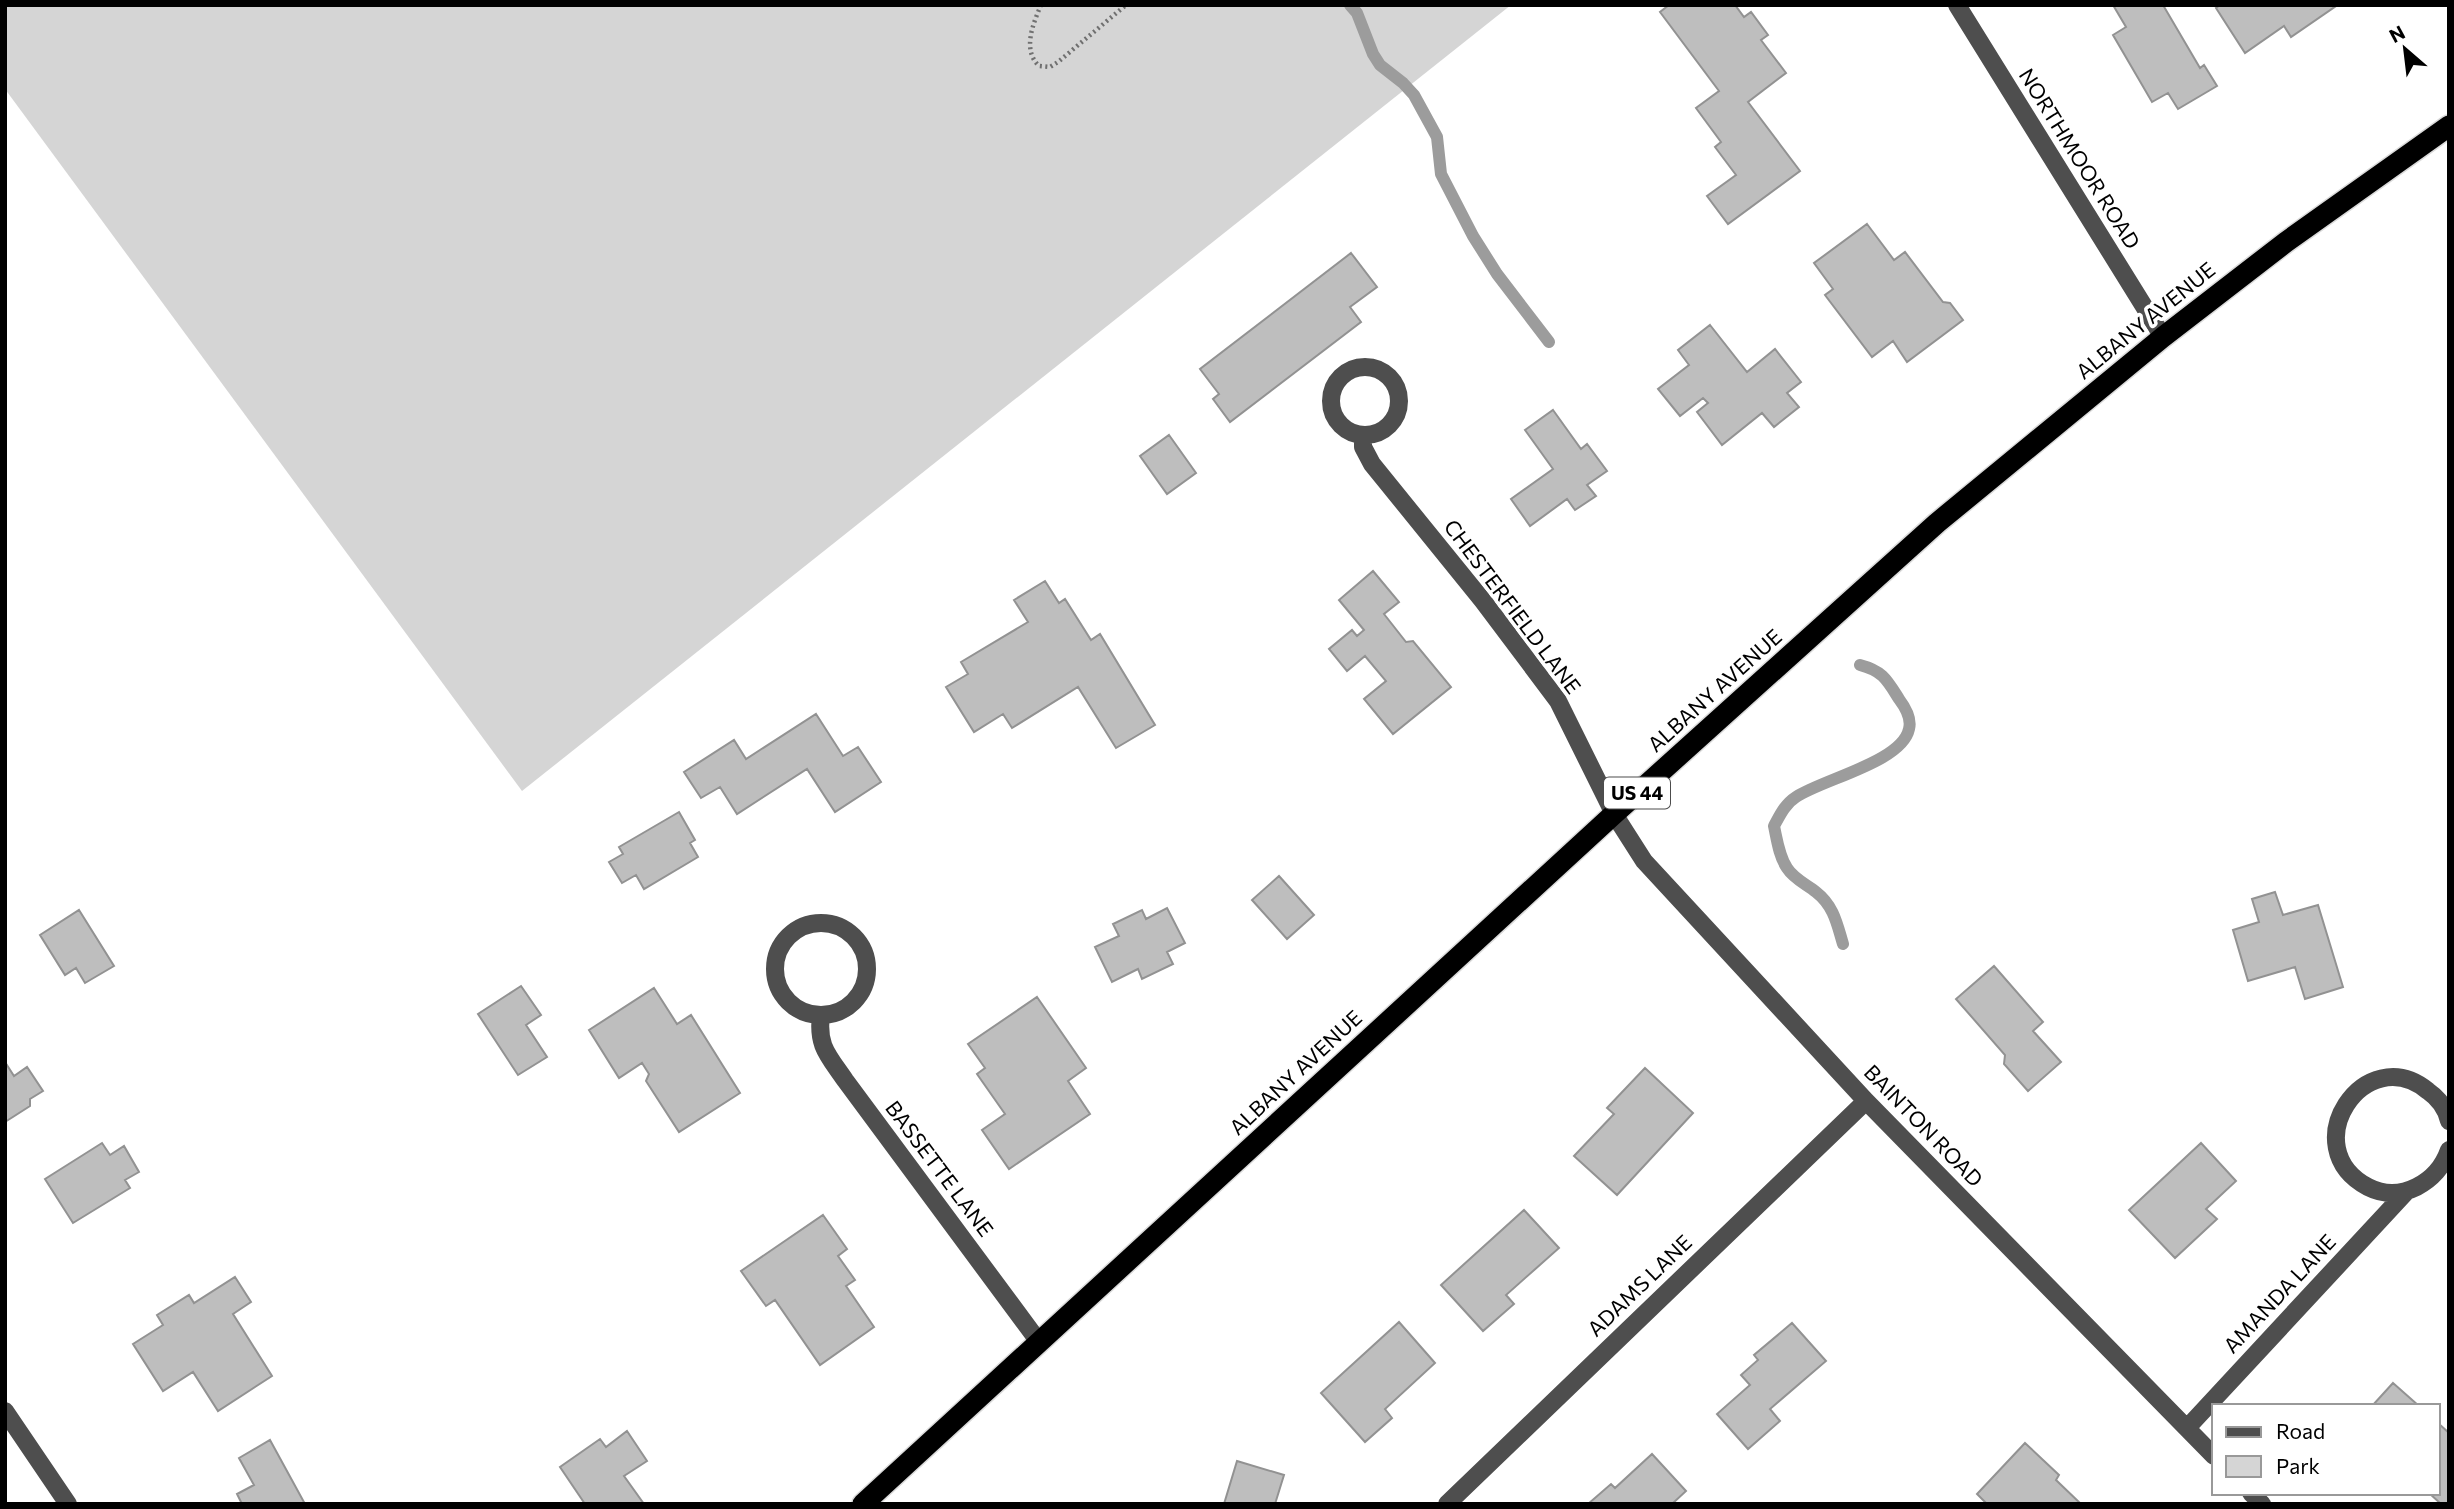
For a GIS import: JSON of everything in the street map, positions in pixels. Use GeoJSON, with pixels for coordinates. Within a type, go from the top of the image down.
{"type":"FeatureCollection","features":[{"type":"Feature","properties":{"kind":"highway","name":"ALBANY AVENUE"},"geometry":{"type":"LineString","coordinates":[[863,1504],[1614,814],[1937,523],[2163,337],[2286,242],[2449,126]]}},
{"type":"Feature","properties":{"kind":"street","name":"NORTHMOOR ROAD"},"geometry":{"type":"LineString","coordinates":[[1956,5],[2163,337]]}},
{"type":"Feature","properties":{"kind":"street","name":"CHESTERFIELD LANE"},"geometry":{"type":"LineString","coordinates":[[1363,435],[1363,447],[1372,464],[1483,601],[1558,701],[1614,814]]}},
{"type":"Feature","properties":{"kind":"street","name":"BAINTON ROAD"},"geometry":{"type":"LineString","coordinates":[[1614,814],[1644,860],[1866,1101],[2212,1454]]}},
{"type":"Feature","properties":{"kind":"street"},"geometry":{"type":"LineString","coordinates":[[826,923],[841,927],[853,936],[862,948],[866,971],[859,994],[849,1005],[836,1012],[821,1015],[806,1012],[783,995],[776,982],[775,967],[784,940],[796,930],[810,924],[826,923]]}},
{"type":"Feature","properties":{"kind":"street","name":"BASSETTE LANE"},"geometry":{"type":"LineString","coordinates":[[821,1015],[819,1034],[826,1052],[1040,1342]]}},
{"type":"Feature","properties":{"kind":"street"},"geometry":{"type":"LineString","coordinates":[[2407,1191],[2389,1193],[2371,1188],[2355,1179],[2344,1164],[2337,1147],[2336,1129],[2341,1111],[2351,1096],[2366,1085],[2383,1078],[2403,1078],[2421,1085],[2437,1097],[2449,1121]]}},
{"type":"Feature","properties":{"kind":"street","name":"ADAMS LANE"},"geometry":{"type":"LineString","coordinates":[[1447,1504],[1866,1101]]}},
{"type":"Feature","properties":{"kind":"street","name":"AMANDA LANE"},"geometry":{"type":"LineString","coordinates":[[2187,1428],[2407,1191],[2425,1183],[2440,1170],[2449,1150]]}},
{"type":"Feature","properties":{"kind":"street"},"geometry":{"type":"LineString","coordinates":[[5,1411],[68,1504]]}},
{"type":"Feature","properties":{"kind":"path"},"geometry":{"type":"LineString","coordinates":[[1041,5],[1031,33],[1031,55],[1039,66],[1050,67],[1126,5]]}},
{"type":"Feature","properties":{"kind":"green space"},"geometry":{"type":"Polygon","coordinates":[[[5,5],[1511,5],[522,791],[5,89],[5,5]]]}},
{"type":"Feature","properties":{"kind":"building"},"geometry":{"type":"Polygon","coordinates":[[[1669,5],[1735,5],[1744,17],[1751,12],[1768,35],[1761,40],[1786,73],[1748,102],[1800,171],[1728,224],[1707,196],[1736,175],[1715,147],[1721,142],[1696,108],[1719,91],[1660,12],[1669,5]]]}},
{"type":"Feature","properties":{"kind":"building"},"geometry":{"type":"Polygon","coordinates":[[[2113,5],[2163,5],[2200,68],[2204,65],[2217,86],[2178,109],[2168,93],[2152,102],[2113,35],[2126,27],[2113,5]]]}},
{"type":"Feature","properties":{"kind":"building"},"geometry":{"type":"Polygon","coordinates":[[[2220,5],[2336,6],[2291,37],[2284,26],[2245,53],[2216,8],[2220,5]]]}},
{"type":"Feature","properties":{"kind":"building"},"geometry":{"type":"Polygon","coordinates":[[[1867,224],[1894,260],[1905,252],[1943,302],[1950,303],[1963,320],[1907,362],[1893,341],[1872,357],[1825,295],[1833,289],[1814,263],[1867,224]]]}},
{"type":"Feature","properties":{"kind":"building"},"geometry":{"type":"Polygon","coordinates":[[[1351,253],[1377,287],[1350,307],[1361,322],[1230,422],[1213,399],[1219,394],[1200,369],[1351,253]]]}},
{"type":"Feature","properties":{"kind":"building"},"geometry":{"type":"Polygon","coordinates":[[[1710,325],[1747,372],[1775,349],[1801,382],[1787,393],[1799,407],[1774,427],[1762,413],[1722,445],[1697,412],[1708,403],[1703,398],[1680,416],[1658,389],[1689,365],[1678,350],[1710,325]]]}},
{"type":"Feature","properties":{"kind":"building"},"geometry":{"type":"Polygon","coordinates":[[[1553,410],[1581,449],[1587,444],[1607,471],[1587,485],[1596,496],[1575,510],[1567,499],[1530,526],[1511,499],[1553,469],[1525,430],[1553,410]]]}},
{"type":"Feature","properties":{"kind":"building"},"geometry":{"type":"Polygon","coordinates":[[[1169,435],[1196,473],[1167,494],[1140,456],[1169,435]]]}},
{"type":"Feature","properties":{"kind":"building"},"geometry":{"type":"Polygon","coordinates":[[[1373,571],[1399,602],[1384,614],[1406,642],[1413,641],[1451,687],[1393,734],[1364,699],[1386,681],[1365,656],[1347,671],[1329,649],[1352,630],[1357,636],[1364,630],[1339,600],[1373,571]]]}},
{"type":"Feature","properties":{"kind":"building"},"geometry":{"type":"Polygon","coordinates":[[[1045,581],[1059,603],[1065,599],[1091,640],[1100,634],[1155,725],[1116,748],[1078,687],[1012,728],[1003,714],[974,732],[946,687],[968,674],[961,662],[1028,622],[1014,600],[1045,581]]]}},
{"type":"Feature","properties":{"kind":"building"},"geometry":{"type":"Polygon","coordinates":[[[816,714],[843,756],[858,747],[881,782],[835,812],[807,769],[737,814],[720,787],[701,798],[684,772],[734,740],[746,759],[816,714]]]}},
{"type":"Feature","properties":{"kind":"building"},"geometry":{"type":"Polygon","coordinates":[[[679,812],[695,840],[690,843],[698,857],[644,889],[636,875],[622,883],[609,862],[623,854],[619,847],[679,812]]]}},
{"type":"Feature","properties":{"kind":"building"},"geometry":{"type":"Polygon","coordinates":[[[1279,876],[1314,915],[1287,939],[1252,900],[1279,876]]]}},
{"type":"Feature","properties":{"kind":"building"},"geometry":{"type":"Polygon","coordinates":[[[2275,892],[2283,915],[2318,905],[2343,987],[2305,999],[2295,967],[2248,981],[2233,930],[2259,922],[2252,899],[2275,892]]]}},
{"type":"Feature","properties":{"kind":"building"},"geometry":{"type":"Polygon","coordinates":[[[1167,908],[1185,943],[1167,952],[1173,964],[1142,979],[1138,969],[1112,982],[1095,947],[1119,936],[1113,924],[1142,910],[1146,919],[1167,908]]]}},
{"type":"Feature","properties":{"kind":"building"},"geometry":{"type":"Polygon","coordinates":[[[79,910],[114,966],[85,983],[76,968],[65,975],[40,935],[79,910]]]}},
{"type":"Feature","properties":{"kind":"building"},"geometry":{"type":"Polygon","coordinates":[[[1994,966],[2043,1022],[2033,1031],[2061,1062],[2028,1091],[2004,1064],[2005,1055],[1956,999],[1994,966]]]}},
{"type":"Feature","properties":{"kind":"building"},"geometry":{"type":"Polygon","coordinates":[[[521,986],[541,1015],[526,1025],[547,1057],[518,1075],[478,1014],[521,986]]]}},
{"type":"Feature","properties":{"kind":"building"},"geometry":{"type":"Polygon","coordinates":[[[654,988],[677,1024],[691,1015],[740,1093],[679,1132],[646,1081],[649,1074],[642,1063],[619,1078],[589,1030],[654,988]]]}},
{"type":"Feature","properties":{"kind":"building"},"geometry":{"type":"Polygon","coordinates":[[[1037,997],[1086,1068],[1068,1081],[1090,1114],[1009,1169],[982,1130],[1005,1114],[977,1074],[985,1068],[968,1044],[1037,997]]]}},
{"type":"Feature","properties":{"kind":"building"},"geometry":{"type":"Polygon","coordinates":[[[5,1062],[14,1076],[27,1067],[43,1091],[30,1099],[30,1106],[5,1122],[5,1062]]]}},
{"type":"Feature","properties":{"kind":"building"},"geometry":{"type":"Polygon","coordinates":[[[1645,1068],[1693,1113],[1617,1195],[1574,1156],[1614,1114],[1607,1108],[1645,1068]]]}},
{"type":"Feature","properties":{"kind":"building"},"geometry":{"type":"Polygon","coordinates":[[[102,1143],[110,1155],[124,1146],[139,1172],[125,1180],[130,1188],[73,1223],[45,1179],[102,1143]]]}},
{"type":"Feature","properties":{"kind":"building"},"geometry":{"type":"Polygon","coordinates":[[[2201,1143],[2236,1181],[2206,1209],[2217,1219],[2175,1258],[2129,1210],[2201,1143]]]}},
{"type":"Feature","properties":{"kind":"building"},"geometry":{"type":"Polygon","coordinates":[[[1524,1210],[1559,1248],[1506,1295],[1514,1304],[1483,1331],[1441,1285],[1524,1210]]]}},
{"type":"Feature","properties":{"kind":"building"},"geometry":{"type":"Polygon","coordinates":[[[823,1215],[847,1249],[838,1256],[855,1280],[846,1286],[874,1327],[820,1365],[775,1300],[766,1306],[741,1271],[823,1215]]]}},
{"type":"Feature","properties":{"kind":"building"},"geometry":{"type":"Polygon","coordinates":[[[235,1277],[251,1302],[233,1314],[272,1376],[218,1411],[193,1372],[163,1391],[133,1344],[163,1325],[157,1315],[189,1295],[194,1303],[235,1277]]]}},
{"type":"Feature","properties":{"kind":"building"},"geometry":{"type":"Polygon","coordinates":[[[1399,1322],[1435,1363],[1385,1409],[1392,1418],[1365,1442],[1321,1393],[1399,1322]]]}},
{"type":"Feature","properties":{"kind":"building"},"geometry":{"type":"Polygon","coordinates":[[[1792,1323],[1826,1361],[1770,1409],[1780,1421],[1748,1449],[1717,1414],[1750,1385],[1741,1375],[1758,1360],[1754,1355],[1792,1323]]]}},
{"type":"Feature","properties":{"kind":"building"},"geometry":{"type":"Polygon","coordinates":[[[2393,1383],[2417,1404],[2374,1404],[2393,1383]]]}},
{"type":"Feature","properties":{"kind":"building"},"geometry":{"type":"Polygon","coordinates":[[[2440,1425],[2449,1433],[2449,1504],[2441,1504],[2431,1495],[2440,1495],[2440,1425]]]}},
{"type":"Feature","properties":{"kind":"building"},"geometry":{"type":"Polygon","coordinates":[[[627,1431],[647,1461],[624,1476],[644,1504],[585,1504],[560,1467],[600,1439],[606,1447],[627,1431]]]}},
{"type":"Feature","properties":{"kind":"building"},"geometry":{"type":"Polygon","coordinates":[[[270,1440],[305,1504],[242,1504],[237,1494],[254,1485],[239,1458],[270,1440]]]}},
{"type":"Feature","properties":{"kind":"building"},"geometry":{"type":"Polygon","coordinates":[[[2025,1443],[2059,1475],[2056,1480],[2081,1504],[1987,1504],[1977,1494],[2025,1443]]]}},
{"type":"Feature","properties":{"kind":"building"},"geometry":{"type":"Polygon","coordinates":[[[1652,1454],[1686,1491],[1672,1504],[1588,1504],[1611,1484],[1615,1488],[1652,1454]]]}},
{"type":"Feature","properties":{"kind":"building"},"geometry":{"type":"Polygon","coordinates":[[[1237,1461],[1284,1475],[1275,1504],[1224,1504],[1237,1461]]]}},
{"type":"Feature","properties":{"kind":"waterway"},"geometry":{"type":"LineString","coordinates":[[1350,5],[1357,13],[1380,65],[1414,95],[1437,137],[1441,174],[1473,236],[1497,274],[1549,342]]}},
{"type":"Feature","properties":{"kind":"waterway"},"geometry":{"type":"LineString","coordinates":[[1843,944],[1827,903],[1793,875],[1784,863],[1774,826],[1786,806],[1796,797],[1860,769],[1892,751],[1903,741],[1910,725],[1906,709],[1884,677],[1860,665]]}}]}
